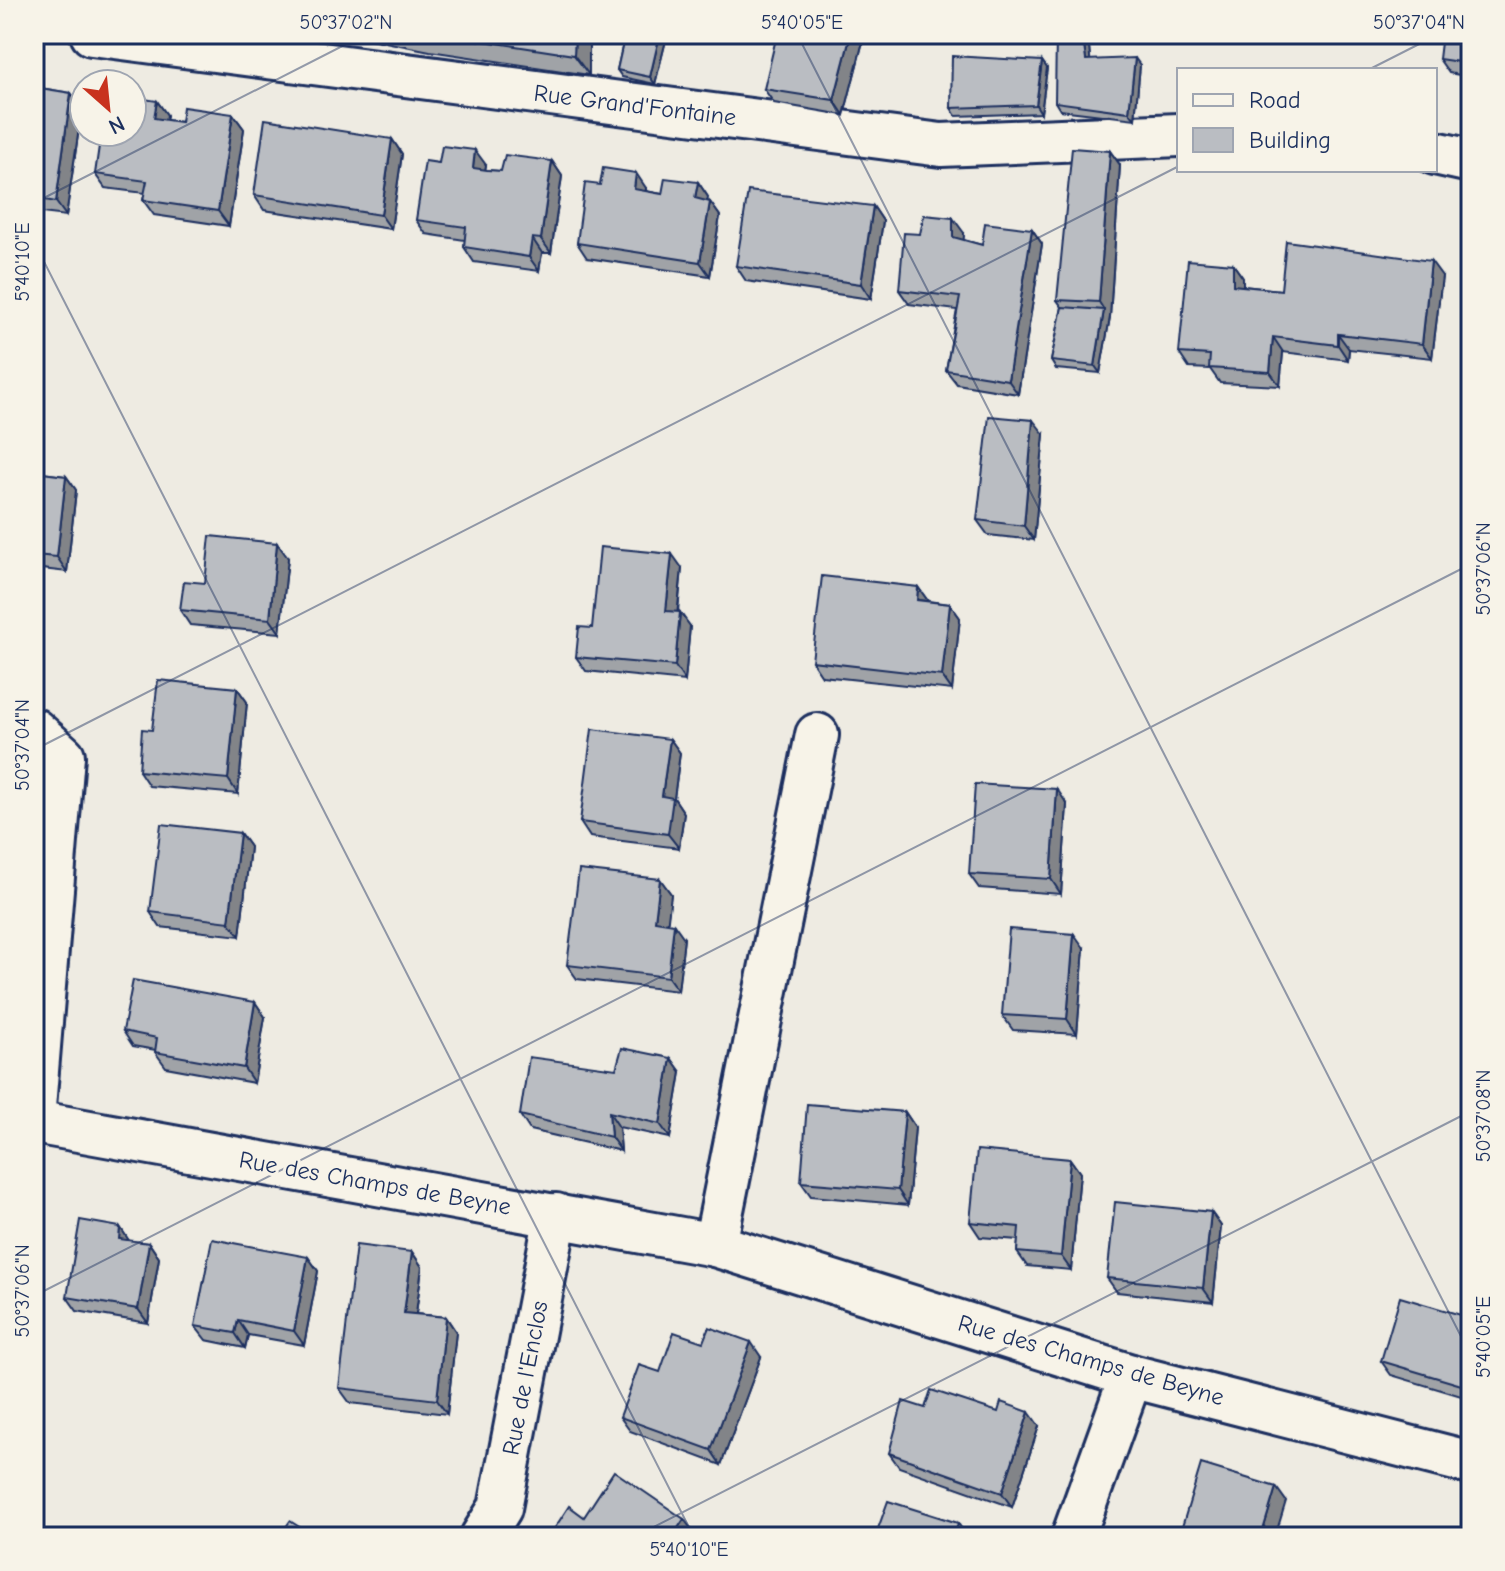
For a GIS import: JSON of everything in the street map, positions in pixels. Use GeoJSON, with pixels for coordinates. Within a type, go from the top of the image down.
{"type":"FeatureCollection","features":[{"type":"Feature","properties":{"kind":"street","name":"Rue Grand'Fontaine"},"geometry":{"type":"LineString","coordinates":[[92,34],[941,145],[1177,135]]}},
{"type":"Feature","properties":{"kind":"street"},"geometry":{"type":"LineString","coordinates":[[1437,153],[1471,161]]}},
{"type":"Feature","properties":{"kind":"street"},"geometry":{"type":"LineString","coordinates":[[34,730],[63,756],[34,1107]]}},
{"type":"Feature","properties":{"kind":"street"},"geometry":{"type":"LineString","coordinates":[[715,1245],[817,735]]}},
{"type":"Feature","properties":{"kind":"street","name":"Rue des Champs de Beyne"},"geometry":{"type":"LineString","coordinates":[[34,1122],[715,1245],[1131,1376],[1471,1463]]}},
{"type":"Feature","properties":{"kind":"street","name":"Rue de l'Enclos"},"geometry":{"type":"LineString","coordinates":[[482,1537],[500,1508],[556,1215]]}},
{"type":"Feature","properties":{"kind":"street"},"geometry":{"type":"LineString","coordinates":[[1073,1537],[1131,1376]]}},
{"type":"Feature","properties":{"kind":"building"},"geometry":{"type":"Polygon","coordinates":[[[438,34],[575,34],[574,55],[438,34]]]}},
{"type":"Feature","properties":{"kind":"building"},"geometry":{"type":"Polygon","coordinates":[[[625,34],[660,34],[650,77],[617,70],[625,34]]]}},
{"type":"Feature","properties":{"kind":"building"},"geometry":{"type":"Polygon","coordinates":[[[777,34],[851,34],[834,100],[764,89],[777,34]]]}},
{"type":"Feature","properties":{"kind":"building"},"geometry":{"type":"Polygon","coordinates":[[[1442,34],[1470,34],[1466,63],[1439,59],[1442,34]]]}},
{"type":"Feature","properties":{"kind":"building"},"geometry":{"type":"Polygon","coordinates":[[[1056,36],[1083,39],[1086,60],[1135,58],[1129,112],[1055,102],[1056,36]]]}},
{"type":"Feature","properties":{"kind":"building"},"geometry":{"type":"Polygon","coordinates":[[[952,56],[1042,61],[1036,105],[951,108],[952,56]]]}},
{"type":"Feature","properties":{"kind":"building"},"geometry":{"type":"Polygon","coordinates":[[[34,87],[68,93],[68,115],[56,202],[34,198],[34,87]]]}},
{"type":"Feature","properties":{"kind":"building"},"geometry":{"type":"Polygon","coordinates":[[[148,100],[157,101],[154,118],[181,122],[183,107],[233,114],[218,211],[143,200],[147,181],[95,174],[99,148],[148,148],[148,100]]]}},
{"type":"Feature","properties":{"kind":"building"},"geometry":{"type":"Polygon","coordinates":[[[265,119],[392,139],[381,215],[254,195],[265,119]]]}},
{"type":"Feature","properties":{"kind":"building"},"geometry":{"type":"Polygon","coordinates":[[[442,146],[475,150],[473,168],[487,170],[501,171],[505,155],[552,161],[541,239],[532,238],[529,257],[464,247],[466,227],[416,220],[425,161],[439,163],[442,146]]]}},
{"type":"Feature","properties":{"kind":"building"},"geometry":{"type":"Polygon","coordinates":[[[1072,148],[1110,151],[1099,302],[1057,300],[1072,148]]]}},
{"type":"Feature","properties":{"kind":"building"},"geometry":{"type":"Polygon","coordinates":[[[603,168],[636,173],[634,189],[662,194],[665,178],[698,182],[695,198],[710,202],[700,262],[577,243],[585,183],[600,185],[603,168]]]}},
{"type":"Feature","properties":{"kind":"building"},"geometry":{"type":"Polygon","coordinates":[[[748,191],[873,206],[861,284],[736,266],[748,191]]]}},
{"type":"Feature","properties":{"kind":"building"},"geometry":{"type":"Polygon","coordinates":[[[924,215],[953,218],[953,237],[982,245],[985,223],[1032,229],[1008,380],[946,370],[960,297],[899,290],[904,233],[920,234],[924,215]]]}},
{"type":"Feature","properties":{"kind":"building"},"geometry":{"type":"Polygon","coordinates":[[[1286,241],[1431,261],[1422,344],[1338,334],[1338,345],[1273,337],[1270,372],[1209,368],[1210,355],[1179,353],[1188,260],[1233,264],[1233,285],[1281,290],[1286,241]]]}},
{"type":"Feature","properties":{"kind":"building"},"geometry":{"type":"Polygon","coordinates":[[[1062,307],[1104,310],[1095,366],[1051,361],[1062,307]]]}},
{"type":"Feature","properties":{"kind":"building"},"geometry":{"type":"Polygon","coordinates":[[[989,416],[1033,420],[1024,526],[977,520],[989,416]]]}},
{"type":"Feature","properties":{"kind":"building"},"geometry":{"type":"Polygon","coordinates":[[[34,472],[66,476],[57,557],[34,555],[34,472]]]}},
{"type":"Feature","properties":{"kind":"building"},"geometry":{"type":"Polygon","coordinates":[[[210,536],[277,543],[270,619],[180,610],[184,581],[205,583],[210,536]]]}},
{"type":"Feature","properties":{"kind":"building"},"geometry":{"type":"Polygon","coordinates":[[[600,547],[672,554],[666,611],[680,612],[675,666],[576,657],[579,627],[592,628],[600,547]]]}},
{"type":"Feature","properties":{"kind":"building"},"geometry":{"type":"Polygon","coordinates":[[[822,576],[918,587],[917,600],[950,604],[942,676],[812,661],[822,576]]]}},
{"type":"Feature","properties":{"kind":"building"},"geometry":{"type":"Polygon","coordinates":[[[158,680],[237,688],[228,779],[139,771],[142,729],[152,730],[158,680]]]}},
{"type":"Feature","properties":{"kind":"building"},"geometry":{"type":"Polygon","coordinates":[[[592,729],[670,739],[662,796],[673,798],[668,834],[580,822],[592,729]]]}},
{"type":"Feature","properties":{"kind":"building"},"geometry":{"type":"Polygon","coordinates":[[[975,784],[1057,789],[1051,879],[969,874],[975,784]]]}},
{"type":"Feature","properties":{"kind":"building"},"geometry":{"type":"Polygon","coordinates":[[[161,824],[240,833],[229,922],[150,912],[161,824]]]}},
{"type":"Feature","properties":{"kind":"building"},"geometry":{"type":"Polygon","coordinates":[[[579,870],[660,879],[655,921],[674,924],[668,977],[567,965],[579,870]]]}},
{"type":"Feature","properties":{"kind":"building"},"geometry":{"type":"Polygon","coordinates":[[[1009,929],[1074,934],[1067,1019],[1002,1015],[1009,929]]]}},
{"type":"Feature","properties":{"kind":"building"},"geometry":{"type":"Polygon","coordinates":[[[133,980],[255,1002],[244,1068],[155,1052],[157,1038],[123,1031],[133,980]]]}},
{"type":"Feature","properties":{"kind":"building"},"geometry":{"type":"Polygon","coordinates":[[[622,1048],[671,1058],[660,1124],[609,1112],[611,1137],[520,1115],[529,1057],[616,1069],[622,1048]]]}},
{"type":"Feature","properties":{"kind":"building"},"geometry":{"type":"Polygon","coordinates":[[[807,1104],[905,1112],[898,1190],[801,1182],[807,1104]]]}},
{"type":"Feature","properties":{"kind":"building"},"geometry":{"type":"Polygon","coordinates":[[[977,1150],[1070,1159],[1061,1256],[1017,1252],[1019,1227],[970,1222],[977,1150]]]}},
{"type":"Feature","properties":{"kind":"building"},"geometry":{"type":"Polygon","coordinates":[[[1115,1202],[1211,1212],[1203,1288],[1107,1278],[1115,1202]]]}},
{"type":"Feature","properties":{"kind":"building"},"geometry":{"type":"Polygon","coordinates":[[[80,1220],[120,1227],[119,1239],[149,1243],[138,1309],[67,1297],[80,1220]]]}},
{"type":"Feature","properties":{"kind":"building"},"geometry":{"type":"Polygon","coordinates":[[[212,1239],[308,1257],[294,1331],[238,1320],[235,1333],[195,1326],[212,1239]]]}},
{"type":"Feature","properties":{"kind":"building"},"geometry":{"type":"Polygon","coordinates":[[[356,1245],[412,1252],[404,1313],[446,1317],[437,1400],[339,1388],[356,1245]]]}},
{"type":"Feature","properties":{"kind":"building"},"geometry":{"type":"Polygon","coordinates":[[[1400,1297],[1471,1318],[1471,1377],[1468,1387],[1381,1361],[1400,1297]]]}},
{"type":"Feature","properties":{"kind":"building"},"geometry":{"type":"Polygon","coordinates":[[[709,1327],[751,1342],[711,1450],[620,1417],[639,1365],[660,1372],[674,1332],[703,1342],[709,1327]]]}},
{"type":"Feature","properties":{"kind":"building"},"geometry":{"type":"Polygon","coordinates":[[[931,1390],[998,1412],[1001,1402],[1029,1412],[1002,1493],[889,1453],[903,1401],[925,1408],[931,1390]]]}},
{"type":"Feature","properties":{"kind":"building"},"geometry":{"type":"Polygon","coordinates":[[[1201,1464],[1276,1487],[1261,1537],[1179,1537],[1201,1464]]]}},
{"type":"Feature","properties":{"kind":"building"},"geometry":{"type":"Polygon","coordinates":[[[614,1471],[684,1519],[672,1537],[549,1537],[569,1506],[584,1517],[614,1471]]]}},
{"type":"Feature","properties":{"kind":"building"},"geometry":{"type":"Polygon","coordinates":[[[888,1501],[958,1523],[954,1537],[875,1537],[888,1501]]]}},
{"type":"Feature","properties":{"kind":"building"},"geometry":{"type":"Polygon","coordinates":[[[290,1521],[315,1537],[279,1537],[290,1521]]]}}]}
